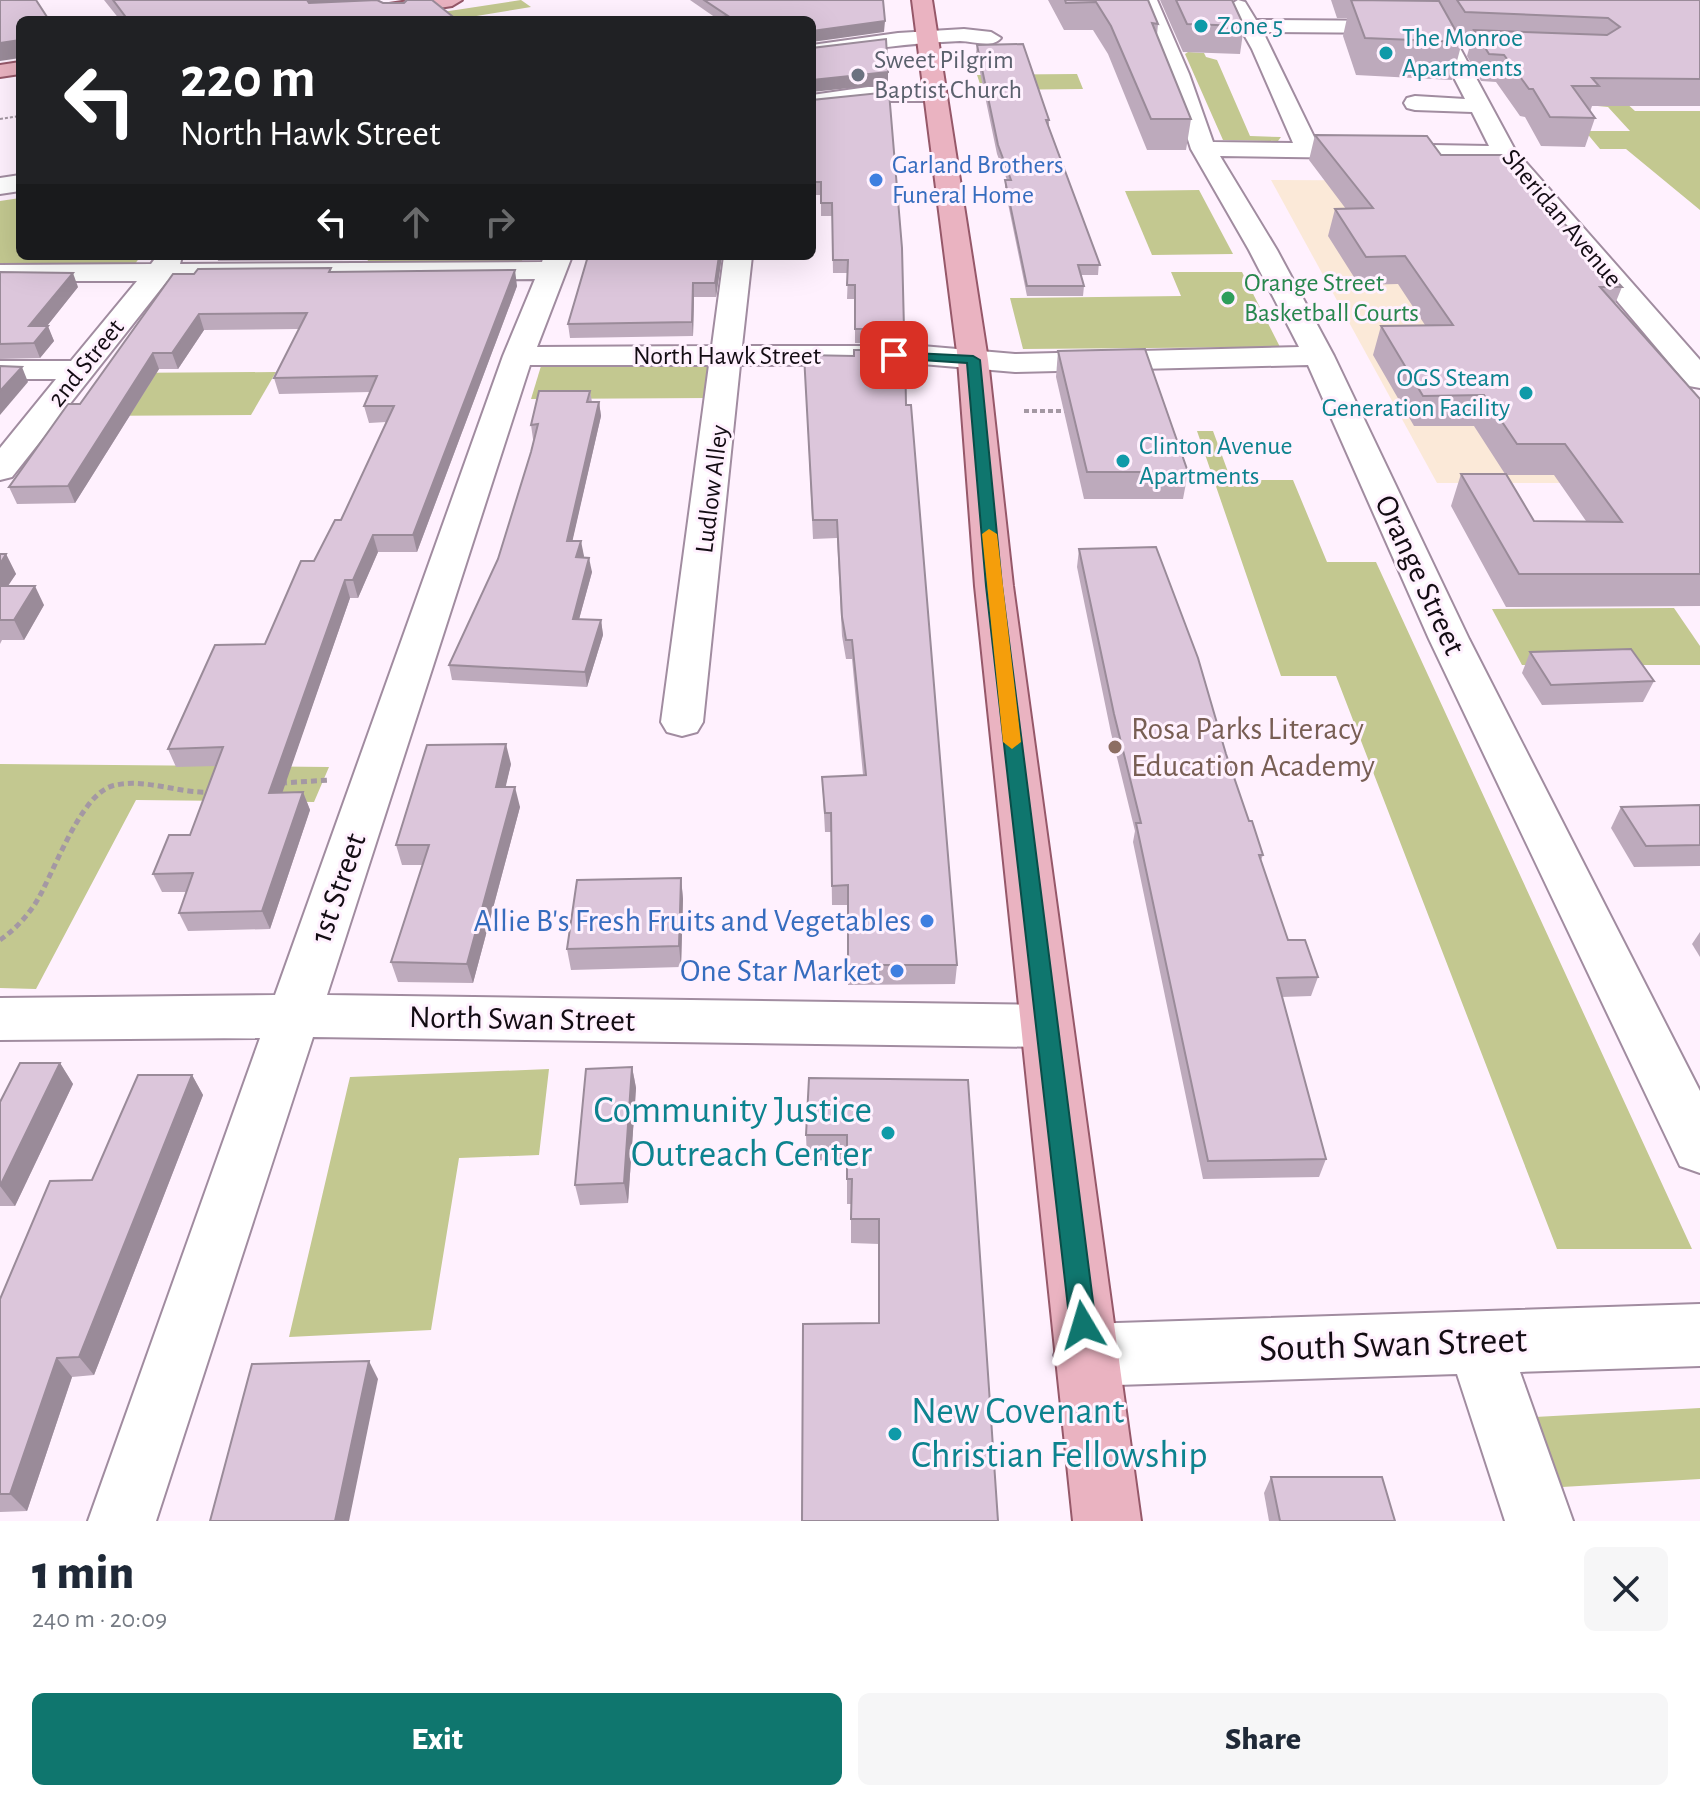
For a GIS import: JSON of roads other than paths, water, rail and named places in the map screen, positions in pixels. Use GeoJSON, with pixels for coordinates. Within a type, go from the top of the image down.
{"type":"FeatureCollection","features":[{"type":"Feature","properties":{"kind":"main road"},"geometry":{"type":"LineString","coordinates":[[349,16],[452,0]]}},
{"type":"Feature","properties":{"kind":"main road"},"geometry":{"type":"LineString","coordinates":[[924,19],[973,360],[994,586],[1107,1521]]}},
{"type":"Feature","properties":{"kind":"street","name":"Orange Street"},"geometry":{"type":"LineString","coordinates":[[1147,0],[1178,74],[1203,149],[1263,250],[1319,356],[1456,653],[1700,1148]]}},
{"type":"Feature","properties":{"kind":"street"},"geometry":{"type":"LineString","coordinates":[[1235,0],[1308,149]]}},
{"type":"Feature","properties":{"kind":"street","name":"Sheridan Avenue"},"geometry":{"type":"LineString","coordinates":[[1424,0],[1505,153],[1695,368]]}},
{"type":"Feature","properties":{"kind":"street"},"geometry":{"type":"LineString","coordinates":[[816,50],[864,42],[924,19]]}},
{"type":"Feature","properties":{"kind":"street"},"geometry":{"type":"LineString","coordinates":[[1249,26],[1442,37],[1477,47]]}},
{"type":"Feature","properties":{"kind":"street"},"geometry":{"type":"LineString","coordinates":[[816,101],[868,94],[936,94]]}},
{"type":"Feature","properties":{"kind":"street"},"geometry":{"type":"LineString","coordinates":[[1415,103],[1479,106]]}},
{"type":"Feature","properties":{"kind":"street"},"geometry":{"type":"LineString","coordinates":[[1203,149],[1505,153]]}},
{"type":"Feature","properties":{"kind":"street","name":"Ludlow Alley"},"geometry":{"type":"LineString","coordinates":[[682,722],[738,260]]}},
{"type":"Feature","properties":{"kind":"street"},"geometry":{"type":"LineString","coordinates":[[0,273],[164,265],[556,263]]}},
{"type":"Feature","properties":{"kind":"street","name":"1st Street"},"geometry":{"type":"LineString","coordinates":[[122,1521],[518,356],[556,263]]}},
{"type":"Feature","properties":{"kind":"street","name":"2nd Street"},"geometry":{"type":"LineString","coordinates":[[0,470],[164,265]]}},
{"type":"Feature","properties":{"kind":"street","name":"North Hawk Street"},"geometry":{"type":"LineString","coordinates":[[518,356],[922,355],[1015,363],[1319,356]]}},
{"type":"Feature","properties":{"kind":"street"},"geometry":{"type":"LineString","coordinates":[[0,370],[81,370]]}},
{"type":"Feature","properties":{"kind":"street","name":"North Swan Street"},"geometry":{"type":"LineString","coordinates":[[0,1019],[295,1016],[1045,1026]]}},
{"type":"Feature","properties":{"kind":"street","name":"South Swan Street"},"geometry":{"type":"LineString","coordinates":[[1086,1355],[1700,1335]]}},
{"type":"Feature","properties":{"kind":"street"},"geometry":{"type":"LineString","coordinates":[[1478,1343],[1539,1521]]}},
{"type":"Feature","properties":{"kind":"place","name":"Zone 5"},"geometry":{"type":"Point","coordinates":[1201,26]}},
{"type":"Feature","properties":{"kind":"place","name":"The Monroe Apartments"},"geometry":{"type":"Point","coordinates":[1386,53]}},
{"type":"Feature","properties":{"kind":"place","name":"Sweet Pilgrim Baptist Church"},"geometry":{"type":"Point","coordinates":[858,75]}},
{"type":"Feature","properties":{"kind":"place","name":"Garland Brothers Funeral Home"},"geometry":{"type":"Point","coordinates":[876,180]}},
{"type":"Feature","properties":{"kind":"place","name":"Orange Street Basketball Courts"},"geometry":{"type":"Point","coordinates":[1228,298]}},
{"type":"Feature","properties":{"kind":"place","name":"OGS Steam Generation Facility"},"geometry":{"type":"Point","coordinates":[1526,393]}},
{"type":"Feature","properties":{"kind":"place","name":"Clinton Avenue Apartments"},"geometry":{"type":"Point","coordinates":[1123,461]}},
{"type":"Feature","properties":{"kind":"place","name":"Rosa Parks Literacy Education Academy"},"geometry":{"type":"Point","coordinates":[1115,747]}},
{"type":"Feature","properties":{"kind":"place","name":"Allie B's Fresh Fruits and Vegetables"},"geometry":{"type":"Point","coordinates":[927,921]}},
{"type":"Feature","properties":{"kind":"place","name":"One Star Market"},"geometry":{"type":"Point","coordinates":[897,971]}},
{"type":"Feature","properties":{"kind":"place","name":"Community Justice Outreach Center"},"geometry":{"type":"Point","coordinates":[888,1133]}},
{"type":"Feature","properties":{"kind":"place","name":"New Covenant Christian Fellowship"},"geometry":{"type":"Point","coordinates":[895,1434]}}]}
